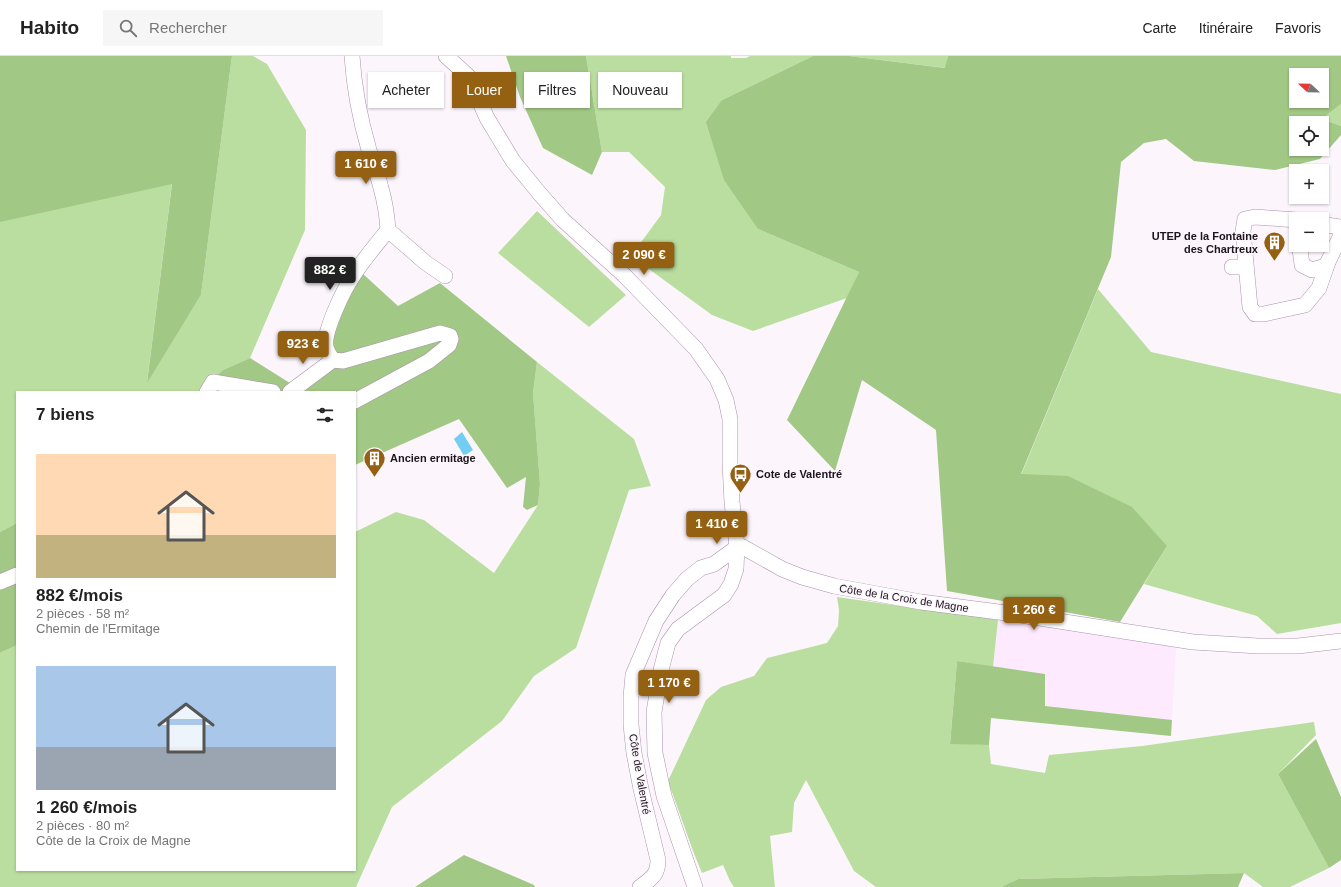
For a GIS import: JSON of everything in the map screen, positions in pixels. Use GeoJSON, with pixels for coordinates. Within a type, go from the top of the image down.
{"type":"FeatureCollection","features":[{"type":"Feature","properties":{"kind":"street"},"geometry":{"type":"LineString","coordinates":[[333,360],[328,354],[326,346],[326,338],[330,320],[352,277],[388,230],[386,208],[381,187],[360,114],[353,74],[352,56]]}},
{"type":"Feature","properties":{"kind":"street"},"geometry":{"type":"LineString","coordinates":[[446,56],[460,62],[487,118],[513,161],[563,220],[624,275],[662,312],[696,349],[717,379],[726,400],[730,419],[730,464],[736,547],[736,569],[731,584],[724,594],[678,629],[668,643],[661,670],[654,712],[655,753],[664,796],[695,887]]}},
{"type":"Feature","properties":{"kind":"street"},"geometry":{"type":"LineString","coordinates":[[1289,219],[1255,217],[1245,219],[1239,267],[1250,307],[1255,314],[1264,314],[1305,304],[1319,288],[1328,262],[1341,235]]}},
{"type":"Feature","properties":{"kind":"street"},"geometry":{"type":"LineString","coordinates":[[1329,226],[1341,227]]}},
{"type":"Feature","properties":{"kind":"street"},"geometry":{"type":"LineString","coordinates":[[388,230],[426,263],[445,276]]}},
{"type":"Feature","properties":{"kind":"street"},"geometry":{"type":"LineString","coordinates":[[1300,252],[1302,265],[1312,270],[1326,266],[1328,262]]}},
{"type":"Feature","properties":{"kind":"street"},"geometry":{"type":"LineString","coordinates":[[291,391],[333,360],[343,361],[440,333],[450,336],[451,339],[449,345],[429,361],[356,400]]}},
{"type":"Feature","properties":{"kind":"street"},"geometry":{"type":"LineString","coordinates":[[208,391],[213,382],[267,391]]}},
{"type":"Feature","properties":{"kind":"street","name":"Côte de Valentré"},"geometry":{"type":"LineString","coordinates":[[640,887],[652,878],[658,868],[658,860],[634,753],[631,711],[633,675],[656,621],[673,595],[701,568],[714,564],[736,547]]}},
{"type":"Feature","properties":{"kind":"street","name":"Côte de la Croix de Magne"},"geometry":{"type":"LineString","coordinates":[[736,547],[742,547],[782,569],[802,577],[834,586],[921,602],[1014,614],[1193,642],[1258,646],[1298,646],[1341,641]]}},
{"type":"Feature","properties":{"kind":"street"},"geometry":{"type":"LineString","coordinates":[[714,564],[736,569]]}},
{"type":"Feature","properties":{"kind":"street"},"geometry":{"type":"LineString","coordinates":[[0,582],[16,575]]}},
{"type":"Feature","properties":{"kind":"shaded area"},"geometry":{"type":"Polygon","coordinates":[[[998,620],[1176,647],[1172,720],[1045,706],[1045,675],[993,667],[998,620]]]}},
{"type":"Feature","properties":{"kind":"green space"},"geometry":{"type":"Polygon","coordinates":[[[0,56],[232,56],[201,295],[147,383],[172,184],[0,222],[0,56]]]}},
{"type":"Feature","properties":{"kind":"green space"},"geometry":{"type":"Polygon","coordinates":[[[232,56],[253,56],[267,64],[306,130],[305,230],[250,358],[223,370],[200,391],[16,391],[16,524],[0,532],[0,221],[172,183],[147,382],[201,295],[232,56]]]}},
{"type":"Feature","properties":{"kind":"green space"},"geometry":{"type":"Polygon","coordinates":[[[506,56],[586,56],[589,72],[524,72],[524,106],[516,85],[516,72],[511,72],[506,56]]]}},
{"type":"Feature","properties":{"kind":"green space"},"geometry":{"type":"Polygon","coordinates":[[[586,56],[731,56],[731,58],[746,58],[750,56],[813,56],[722,100],[758,229],[859,272],[847,298],[753,331],[712,315],[631,256],[661,215],[665,187],[629,152],[602,152],[590,72],[589,72],[586,56]]]}},
{"type":"Feature","properties":{"kind":"green space"},"geometry":{"type":"Polygon","coordinates":[[[813,56],[849,56],[945,68],[948,56],[1341,56],[1341,104],[1326,116],[1289,116],[1289,156],[1323,156],[1320,159],[1300,164],[1289,164],[1289,167],[1275,170],[1194,161],[1166,139],[1144,143],[1121,162],[1111,257],[1021,474],[1068,476],[1132,507],[1167,546],[1120,622],[947,591],[936,430],[862,380],[835,471],[787,420],[859,272],[758,229],[724,180],[706,122],[722,100],[813,56]]]}},
{"type":"Feature","properties":{"kind":"green space"},"geometry":{"type":"Polygon","coordinates":[[[849,56],[948,56],[946,68],[849,56]]]}},
{"type":"Feature","properties":{"kind":"green space"},"geometry":{"type":"Polygon","coordinates":[[[590,80],[602,152],[592,175],[543,148],[525,108],[590,108],[590,80]]]}},
{"type":"Feature","properties":{"kind":"green space"},"geometry":{"type":"Polygon","coordinates":[[[1341,104],[1341,126],[1329,122],[1329,116],[1326,116],[1341,104]]]}},
{"type":"Feature","properties":{"kind":"green space"},"geometry":{"type":"Polygon","coordinates":[[[1329,122],[1341,126],[1341,135],[1329,149],[1329,122]]]}},
{"type":"Feature","properties":{"kind":"green space"},"geometry":{"type":"Polygon","coordinates":[[[537,211],[626,295],[589,327],[498,253],[537,211]]]}},
{"type":"Feature","properties":{"kind":"green space"},"geometry":{"type":"Polygon","coordinates":[[[362,273],[398,306],[440,283],[537,362],[533,393],[540,484],[538,505],[527,510],[523,507],[526,477],[507,488],[459,419],[356,465],[356,391],[200,391],[223,370],[250,358],[301,390],[331,347],[335,321],[362,273]]]}},
{"type":"Feature","properties":{"kind":"green space"},"geometry":{"type":"Polygon","coordinates":[[[1098,289],[1151,352],[1341,394],[1341,623],[1277,634],[1257,616],[1144,584],[1167,546],[1021,475],[1098,289]]]}},
{"type":"Feature","properties":{"kind":"green space"},"geometry":{"type":"Polygon","coordinates":[[[537,362],[634,439],[651,486],[629,490],[576,648],[534,676],[502,721],[392,807],[356,887],[0,887],[0,653],[16,645],[16,871],[356,871],[356,532],[396,512],[424,520],[494,573],[538,505],[540,484],[533,393],[537,362]]]}},
{"type":"Feature","properties":{"kind":"green space"},"geometry":{"type":"Polygon","coordinates":[[[16,524],[16,645],[0,653],[0,532],[16,524]]]}},
{"type":"Feature","properties":{"kind":"green space"},"geometry":{"type":"Polygon","coordinates":[[[837,597],[998,620],[993,667],[957,661],[950,743],[989,745],[991,764],[1045,773],[1049,755],[1142,746],[1314,722],[1316,735],[1278,774],[1329,868],[1290,887],[1263,887],[1244,873],[1018,879],[1001,887],[876,887],[854,871],[806,780],[794,803],[792,832],[770,836],[775,887],[734,887],[723,865],[702,873],[668,781],[706,700],[721,687],[754,676],[767,658],[827,643],[838,626],[839,610],[837,597]]]}},
{"type":"Feature","properties":{"kind":"green space"},"geometry":{"type":"Polygon","coordinates":[[[957,661],[1045,674],[1045,706],[1172,720],[1171,736],[991,718],[989,745],[950,744],[957,661]]]}},
{"type":"Feature","properties":{"kind":"green space"},"geometry":{"type":"Polygon","coordinates":[[[1316,739],[1341,797],[1341,860],[1329,868],[1278,774],[1316,739]]]}},
{"type":"Feature","properties":{"kind":"green space"},"geometry":{"type":"Polygon","coordinates":[[[464,855],[534,885],[535,887],[415,887],[464,855]]]}},
{"type":"Feature","properties":{"kind":"green space"},"geometry":{"type":"Polygon","coordinates":[[[1244,873],[1238,887],[1001,887],[1018,879],[1244,873]]]}},
{"type":"Feature","properties":{"kind":"water"},"geometry":{"type":"Polygon","coordinates":[[[462,432],[473,450],[464,456],[454,439],[462,432]]]}},
{"type":"Feature","properties":{"kind":"place","name":"UTEP de la Fontaine des Chartreux"},"geometry":{"type":"Point","coordinates":[1274,262]}},
{"type":"Feature","properties":{"kind":"place","name":"Ancien ermitage"},"geometry":{"type":"Point","coordinates":[374,478]}},
{"type":"Feature","properties":{"kind":"place","name":"Cote de Valentré"},"geometry":{"type":"Point","coordinates":[740,494]}}]}
